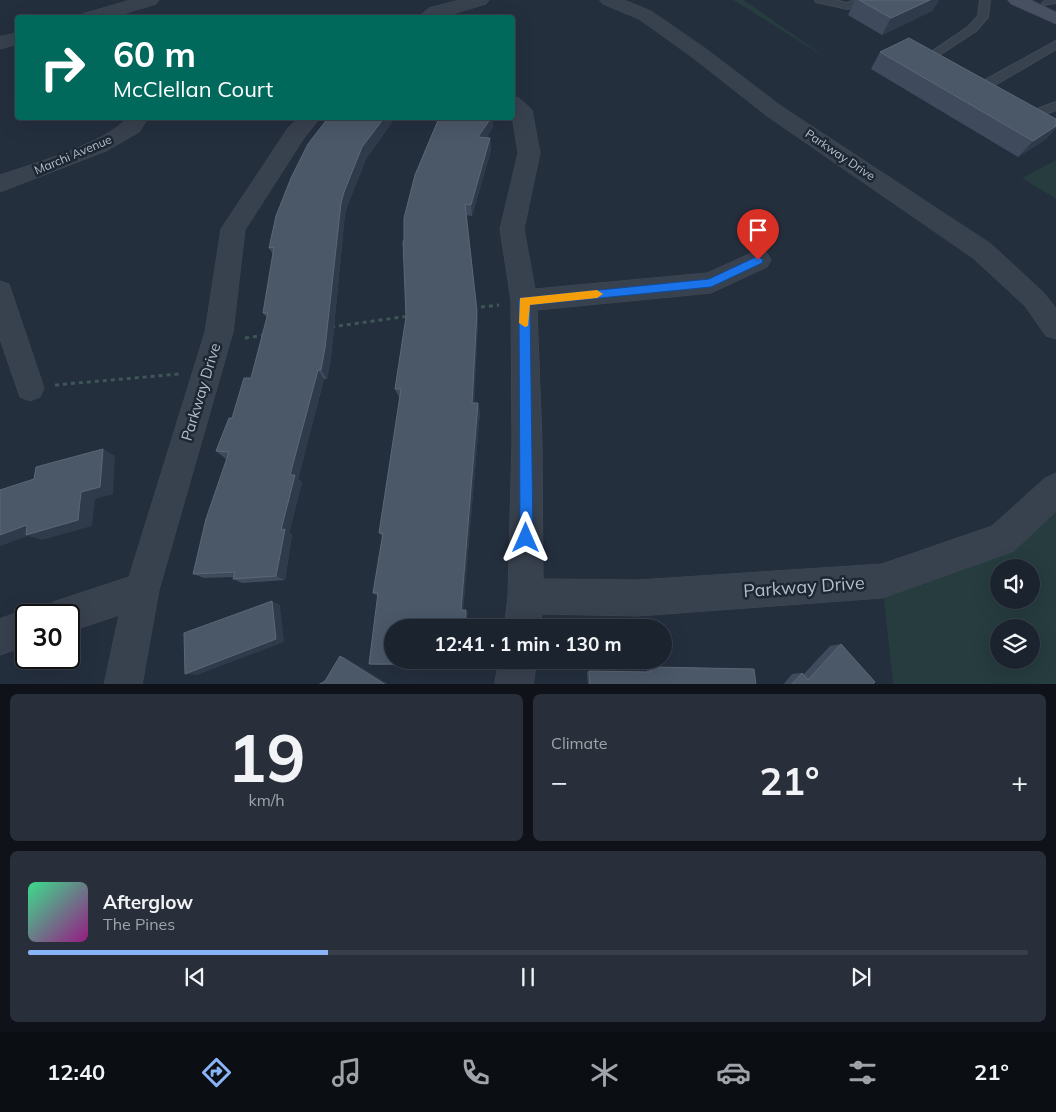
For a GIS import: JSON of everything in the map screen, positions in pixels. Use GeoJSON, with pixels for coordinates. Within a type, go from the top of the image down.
{"type":"FeatureCollection","features":[{"type":"Feature","properties":{"kind":"street"},"geometry":{"type":"LineString","coordinates":[[100,15],[150,0]]}},
{"type":"Feature","properties":{"kind":"street"},"geometry":{"type":"LineString","coordinates":[[430,15],[435,12],[480,0]]}},
{"type":"Feature","properties":{"kind":"street","name":"Parkway Drive"},"geometry":{"type":"LineString","coordinates":[[609,0],[644,15],[699,53],[774,111],[982,251],[1034,299],[1056,328]]}},
{"type":"Feature","properties":{"kind":"street"},"geometry":{"type":"LineString","coordinates":[[1017,0],[1056,19]]}},
{"type":"Feature","properties":{"kind":"street"},"geometry":{"type":"LineString","coordinates":[[0,44],[15,39]]}},
{"type":"Feature","properties":{"kind":"street"},"geometry":{"type":"LineString","coordinates":[[515,105],[522,110],[529,153],[512,228],[524,301],[527,441],[524,612]]}},
{"type":"Feature","properties":{"kind":"street","name":"Marchi Avenue"},"geometry":{"type":"LineString","coordinates":[[0,184],[109,142],[136,124],[137,120]]}},
{"type":"Feature","properties":{"kind":"street","name":"Parkway Drive"},"geometry":{"type":"LineString","coordinates":[[123,684],[142,590],[219,332],[233,229],[296,134],[308,120]]}},
{"type":"Feature","properties":{"kind":"street"},"geometry":{"type":"LineString","coordinates":[[524,301],[711,283],[758,260]]}},
{"type":"Feature","properties":{"kind":"street"},"geometry":{"type":"LineString","coordinates":[[1,304],[30,388]]}},
{"type":"Feature","properties":{"kind":"street","name":"Parkway Drive"},"geometry":{"type":"LineString","coordinates":[[524,612],[638,598],[882,581],[1002,539],[1056,489]]}},
{"type":"Feature","properties":{"kind":"street"},"geometry":{"type":"LineString","coordinates":[[80,610],[142,590]]}},
{"type":"Feature","properties":{"kind":"street"},"geometry":{"type":"LineString","coordinates":[[0,637],[15,632]]}},
{"type":"Feature","properties":{"kind":"street"},"geometry":{"type":"LineString","coordinates":[[514,684],[516,669]]}},
{"type":"Feature","properties":{"kind":"lane"},"geometry":{"type":"LineString","coordinates":[[820,0],[848,6],[863,0]]}},
{"type":"Feature","properties":{"kind":"lane"},"geometry":{"type":"LineString","coordinates":[[985,0],[983,17],[972,29],[931,56],[953,76],[983,92],[1056,44]]}},
{"type":"Feature","properties":{"kind":"lane"},"geometry":{"type":"LineString","coordinates":[[1014,107],[1032,116],[1056,106]]}},
{"type":"Feature","properties":{"kind":"path"},"geometry":{"type":"LineString","coordinates":[[466,309],[524,301]]}},
{"type":"Feature","properties":{"kind":"path"},"geometry":{"type":"LineString","coordinates":[[322,328],[418,315]]}},
{"type":"Feature","properties":{"kind":"path"},"geometry":{"type":"LineString","coordinates":[[216,342],[274,334]]}},
{"type":"Feature","properties":{"kind":"path"},"geometry":{"type":"LineString","coordinates":[[30,388],[207,372]]}},
{"type":"Feature","properties":{"kind":"green space"},"geometry":{"type":"Polygon","coordinates":[[[733,0],[744,0],[828,59],[733,0]]]}},
{"type":"Feature","properties":{"kind":"green space"},"geometry":{"type":"Polygon","coordinates":[[[1056,160],[1056,199],[1022,178],[1056,160]]]}},
{"type":"Feature","properties":{"kind":"green space"},"geometry":{"type":"Polygon","coordinates":[[[1056,489],[1056,684],[893,684],[882,581],[1002,539],[1056,489]]]}},
{"type":"Feature","properties":{"kind":"building"},"geometry":{"type":"Polygon","coordinates":[[[859,0],[930,0],[891,18],[859,0]]]}},
{"type":"Feature","properties":{"kind":"building"},"geometry":{"type":"Polygon","coordinates":[[[909,38],[1056,119],[1056,126],[1033,141],[880,52],[909,38]]]}},
{"type":"Feature","properties":{"kind":"building"},"geometry":{"type":"Polygon","coordinates":[[[326,120],[382,120],[362,147],[341,203],[325,348],[321,370],[318,370],[290,475],[295,475],[281,530],[285,529],[276,576],[233,579],[235,572],[193,574],[206,519],[229,452],[216,451],[229,418],[232,418],[244,378],[251,378],[268,313],[263,313],[274,247],[269,248],[276,216],[291,178],[308,144],[326,120]]]}},
{"type":"Feature","properties":{"kind":"building"},"geometry":{"type":"Polygon","coordinates":[[[438,120],[490,120],[478,137],[490,138],[471,205],[465,204],[477,311],[472,403],[478,403],[461,610],[466,610],[466,619],[384,619],[384,664],[369,664],[378,593],[373,593],[383,533],[379,533],[401,389],[395,389],[406,317],[404,218],[415,175],[438,120]]]}},
{"type":"Feature","properties":{"kind":"building"},"geometry":{"type":"Polygon","coordinates":[[[103,449],[100,487],[81,492],[78,520],[26,535],[27,525],[0,535],[0,490],[34,479],[36,467],[103,449]]]}},
{"type":"Feature","properties":{"kind":"building"},"geometry":{"type":"Polygon","coordinates":[[[272,601],[276,639],[185,674],[184,633],[272,601]]]}},
{"type":"Feature","properties":{"kind":"building"},"geometry":{"type":"Polygon","coordinates":[[[841,644],[875,682],[873,684],[792,684],[802,673],[808,680],[841,644]]]}},
{"type":"Feature","properties":{"kind":"building"},"geometry":{"type":"Polygon","coordinates":[[[340,656],[384,684],[320,684],[325,681],[340,656]]]}},
{"type":"Feature","properties":{"kind":"building"},"geometry":{"type":"Polygon","coordinates":[[[672,667],[754,669],[756,684],[590,684],[589,671],[651,672],[651,669],[672,669],[672,667]]]}},
{"type":"Feature","properties":{"kind":"slow traffic"},"geometry":{"type":"LineString","coordinates":[[525,323],[524,301],[597,294]]}},
{"type":"Feature","properties":{"kind":"route"},"geometry":{"type":"LineString","coordinates":[[526,538],[527,441],[524,301],[711,283],[758,260]]}}]}
